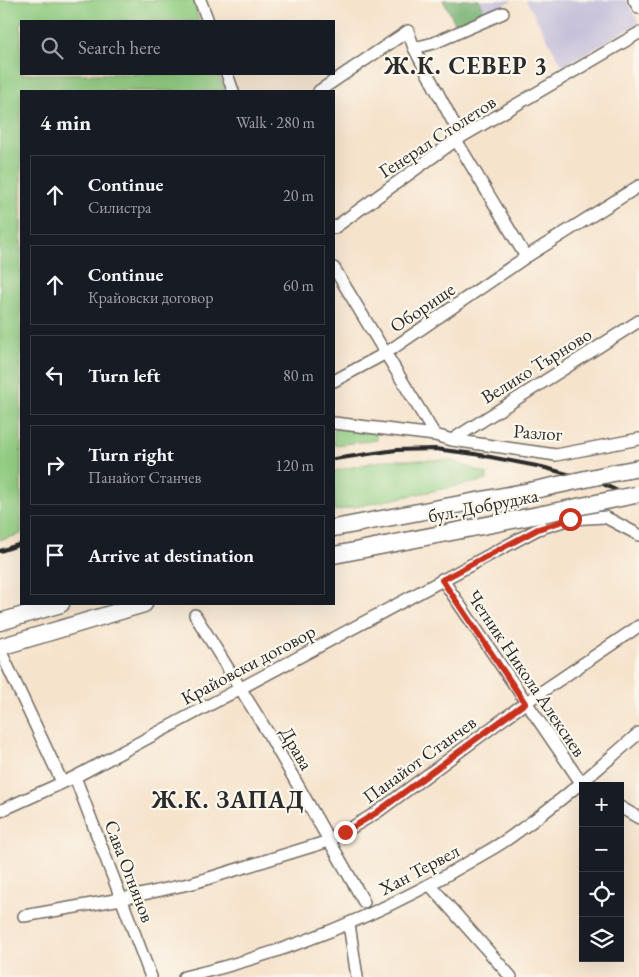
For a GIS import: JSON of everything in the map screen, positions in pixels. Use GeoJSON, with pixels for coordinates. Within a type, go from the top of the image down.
{"type":"FeatureCollection","features":[{"type":"Feature","properties":{"kind":"main road","name":"бул. Добруджа"},"geometry":{"type":"LineString","coordinates":[[335,528],[530,491],[639,468]]}},
{"type":"Feature","properties":{"kind":"main road","name":"бул. Добруджа"},"geometry":{"type":"LineString","coordinates":[[335,555],[541,521],[637,494]]}},
{"type":"Feature","properties":{"kind":"main road"},"geometry":{"type":"LineString","coordinates":[[0,622],[58,605]]}},
{"type":"Feature","properties":{"kind":"main road"},"geometry":{"type":"LineString","coordinates":[[0,649],[141,605]]}},
{"type":"Feature","properties":{"kind":"street"},"geometry":{"type":"LineString","coordinates":[[200,0],[208,20]]}},
{"type":"Feature","properties":{"kind":"street"},"geometry":{"type":"LineString","coordinates":[[634,0],[639,8]]}},
{"type":"Feature","properties":{"kind":"street"},"geometry":{"type":"LineString","coordinates":[[414,48],[434,43],[503,13]]}},
{"type":"Feature","properties":{"kind":"street"},"geometry":{"type":"LineString","coordinates":[[320,90],[408,31],[414,48],[459,139],[526,257]]}},
{"type":"Feature","properties":{"kind":"street","name":"Генерал Столетов"},"geometry":{"type":"LineString","coordinates":[[335,227],[459,139],[639,33]]}},
{"type":"Feature","properties":{"kind":"street"},"geometry":{"type":"LineString","coordinates":[[227,75],[233,90]]}},
{"type":"Feature","properties":{"kind":"street","name":"Оборище"},"geometry":{"type":"LineString","coordinates":[[335,380],[386,353],[526,257],[639,186]]}},
{"type":"Feature","properties":{"kind":"street"},"geometry":{"type":"LineString","coordinates":[[335,270],[435,435]]}},
{"type":"Feature","properties":{"kind":"street","name":"Велико Търново"},"geometry":{"type":"LineString","coordinates":[[452,440],[639,321]]}},
{"type":"Feature","properties":{"kind":"street","name":"Разлог"},"geometry":{"type":"LineString","coordinates":[[335,423],[435,435],[452,440],[556,455],[639,439]]}},
{"type":"Feature","properties":{"kind":"street","name":"Крайовски договор"},"geometry":{"type":"LineString","coordinates":[[0,811],[75,776],[430,588],[541,521],[605,517],[639,535]]}},
{"type":"Feature","properties":{"kind":"street","name":"Четник Никола Алексиев"},"geometry":{"type":"LineString","coordinates":[[442,580],[525,703],[582,782]]}},
{"type":"Feature","properties":{"kind":"street","name":"Драва"},"geometry":{"type":"LineString","coordinates":[[195,615],[271,738],[364,902]]}},
{"type":"Feature","properties":{"kind":"street","name":"Панайот Станчев"},"geometry":{"type":"LineString","coordinates":[[24,916],[121,899],[193,883],[329,841],[376,813],[525,703],[639,626]]}},
{"type":"Feature","properties":{"kind":"street"},"geometry":{"type":"LineString","coordinates":[[0,649],[62,782]]}},
{"type":"Feature","properties":{"kind":"street","name":"Хан Тервел"},"geometry":{"type":"LineString","coordinates":[[587,782],[639,733]]}},
{"type":"Feature","properties":{"kind":"street","name":"Сава Огнянов"},"geometry":{"type":"LineString","coordinates":[[75,776],[152,977]]}},
{"type":"Feature","properties":{"kind":"street","name":"Хан Тервел"},"geometry":{"type":"LineString","coordinates":[[184,977],[219,969],[349,924],[430,885],[515,834],[579,789]]}},
{"type":"Feature","properties":{"kind":"street"},"geometry":{"type":"LineString","coordinates":[[624,809],[639,818]]}},
{"type":"Feature","properties":{"kind":"street"},"geometry":{"type":"LineString","coordinates":[[430,885],[511,977]]}},
{"type":"Feature","properties":{"kind":"street"},"geometry":{"type":"LineString","coordinates":[[349,924],[358,977]]}},
{"type":"Feature","properties":{"kind":"shaded area"},"geometry":{"type":"Polygon","coordinates":[[[480,0],[513,0],[485,14],[480,0]]]}},
{"type":"Feature","properties":{"kind":"shaded area"},"geometry":{"type":"Polygon","coordinates":[[[526,0],[626,0],[639,23],[563,67],[526,0]]]}},
{"type":"Feature","properties":{"kind":"green space"},"geometry":{"type":"Polygon","coordinates":[[[0,0],[193,0],[199,20],[20,20],[20,75],[218,75],[225,90],[20,90],[20,534],[0,540],[0,0]]]}},
{"type":"Feature","properties":{"kind":"green space"},"geometry":{"type":"Polygon","coordinates":[[[443,0],[479,0],[485,14],[464,23],[455,23],[443,0]]]}},
{"type":"Feature","properties":{"kind":"green space"},"geometry":{"type":"Polygon","coordinates":[[[335,428],[375,433],[377,440],[335,445],[335,428]]]}},
{"type":"Feature","properties":{"kind":"green space"},"geometry":{"type":"Polygon","coordinates":[[[385,460],[449,460],[487,474],[487,480],[335,511],[335,471],[385,460]]]}},
{"type":"Feature","properties":{"kind":"railway"},"geometry":{"type":"LineString","coordinates":[[335,459],[396,450],[435,449],[475,454],[542,467],[603,484],[639,501]]}},
{"type":"Feature","properties":{"kind":"railway"},"geometry":{"type":"LineString","coordinates":[[0,551],[20,544]]}},
{"type":"Feature","properties":{"kind":"district","name":"Ж.К. СЕВЕР 3"},"geometry":{"type":"Point","coordinates":[466,66]}},
{"type":"Feature","properties":{"kind":"district","name":"Ж.К. ЗАПАД"},"geometry":{"type":"Point","coordinates":[228,800]}},
{"type":"Feature","properties":{"kind":"route"},"geometry":{"type":"LineString","coordinates":[[345,832],[376,813],[525,703],[442,580],[538,529],[570,519]]}}]}
